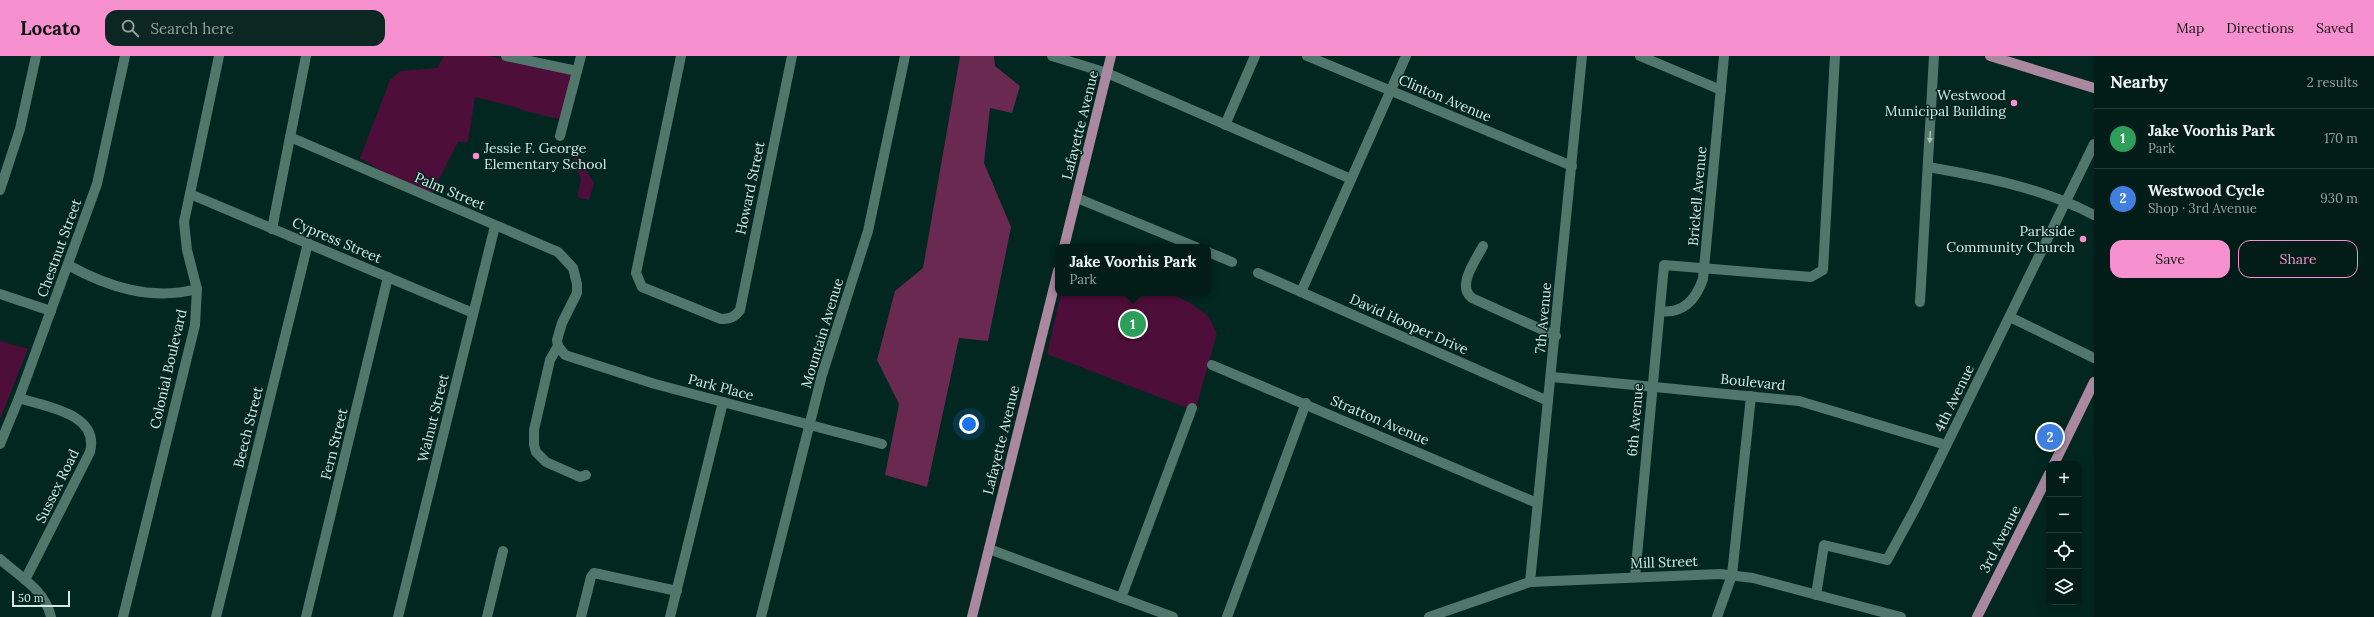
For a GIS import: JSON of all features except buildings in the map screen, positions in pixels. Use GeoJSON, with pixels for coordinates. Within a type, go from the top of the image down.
{"type":"FeatureCollection","features":[{"type":"Feature","properties":{"kind":"main road","name":"Lafayette Avenue"},"geometry":{"type":"LineString","coordinates":[[1065,244],[1111,56]]}},
{"type":"Feature","properties":{"kind":"main road"},"geometry":{"type":"LineString","coordinates":[[1990,56],[2094,88]]}},
{"type":"Feature","properties":{"kind":"main road","name":"Lafayette Avenue"},"geometry":{"type":"LineString","coordinates":[[972,617],[1055,283]]}},
{"type":"Feature","properties":{"kind":"main road"},"geometry":{"type":"LineString","coordinates":[[2055,461],[2094,382]]}},
{"type":"Feature","properties":{"kind":"main road","name":"3rd Avenue"},"geometry":{"type":"LineString","coordinates":[[1976,617],[2046,480]]}},
{"type":"Feature","properties":{"kind":"street"},"geometry":{"type":"LineString","coordinates":[[0,190],[20,129],[36,56]]}},
{"type":"Feature","properties":{"kind":"street","name":"Chestnut Street"},"geometry":{"type":"LineString","coordinates":[[0,444],[19,398],[97,184],[125,56]]}},
{"type":"Feature","properties":{"kind":"street","name":"Colonial Boulevard"},"geometry":{"type":"LineString","coordinates":[[122,617],[195,325],[197,289],[185,237],[186,208],[219,56]]}},
{"type":"Feature","properties":{"kind":"street"},"geometry":{"type":"LineString","coordinates":[[272,229],[306,56]]}},
{"type":"Feature","properties":{"kind":"street"},"geometry":{"type":"LineString","coordinates":[[506,56],[577,71]]}},
{"type":"Feature","properties":{"kind":"street"},"geometry":{"type":"LineString","coordinates":[[560,136],[581,56]]}},
{"type":"Feature","properties":{"kind":"street","name":"Howard Street"},"geometry":{"type":"LineString","coordinates":[[681,56],[637,277],[642,288],[721,319],[727,319],[740,310],[792,56]]}},
{"type":"Feature","properties":{"kind":"street","name":"Mountain Avenue"},"geometry":{"type":"LineString","coordinates":[[761,617],[809,424],[831,346],[868,231],[905,56]]}},
{"type":"Feature","properties":{"kind":"street"},"geometry":{"type":"LineString","coordinates":[[1052,56],[1107,74],[1351,179]]}},
{"type":"Feature","properties":{"kind":"street"},"geometry":{"type":"LineString","coordinates":[[1225,125],[1255,56]]}},
{"type":"Feature","properties":{"kind":"street","name":"Clinton Avenue"},"geometry":{"type":"LineString","coordinates":[[1307,56],[1572,166]]}},
{"type":"Feature","properties":{"kind":"street"},"geometry":{"type":"LineString","coordinates":[[1301,292],[1406,56]]}},
{"type":"Feature","properties":{"kind":"street","name":"7th Avenue"},"geometry":{"type":"LineString","coordinates":[[1530,582],[1537,503],[1552,377],[1582,56]]}},
{"type":"Feature","properties":{"kind":"street"},"geometry":{"type":"LineString","coordinates":[[1640,56],[1721,90]]}},
{"type":"Feature","properties":{"kind":"street","name":"Brickell Avenue"},"geometry":{"type":"LineString","coordinates":[[1660,311],[1674,312],[1689,304],[1699,290],[1705,268],[1724,56]]}},
{"type":"Feature","properties":{"kind":"street"},"geometry":{"type":"LineString","coordinates":[[1705,268],[1811,277],[1820,273],[1825,265],[1835,56]]}},
{"type":"Feature","properties":{"kind":"street"},"geometry":{"type":"LineString","coordinates":[[1920,302],[1934,56]]}},
{"type":"Feature","properties":{"kind":"street","name":"Palm Street"},"geometry":{"type":"LineString","coordinates":[[290,137],[562,255],[573,268],[577,290],[574,302],[562,323],[557,340],[558,346]]}},
{"type":"Feature","properties":{"kind":"street","name":"4th Avenue"},"geometry":{"type":"LineString","coordinates":[[1816,595],[1824,545],[1887,560],[2010,317],[2094,144]]}},
{"type":"Feature","properties":{"kind":"street"},"geometry":{"type":"LineString","coordinates":[[1928,167],[1990,178],[2066,200],[2094,215]]}},
{"type":"Feature","properties":{"kind":"street","name":"Cypress Street"},"geometry":{"type":"LineString","coordinates":[[190,194],[473,313]]}},
{"type":"Feature","properties":{"kind":"street"},"geometry":{"type":"LineString","coordinates":[[1076,198],[1189,244]]}},
{"type":"Feature","properties":{"kind":"street","name":"Walnut Street"},"geometry":{"type":"LineString","coordinates":[[398,617],[495,226]]}},
{"type":"Feature","properties":{"kind":"street","name":"Beech Street"},"geometry":{"type":"LineString","coordinates":[[216,617],[308,243]]}},
{"type":"Feature","properties":{"kind":"street"},"geometry":{"type":"LineString","coordinates":[[1483,246],[1465,282],[1466,293],[1472,298],[1556,336]]}},
{"type":"Feature","properties":{"kind":"street"},"geometry":{"type":"LineString","coordinates":[[1211,253],[1232,262]]}},
{"type":"Feature","properties":{"kind":"street"},"geometry":{"type":"LineString","coordinates":[[68,264],[101,281],[139,292],[171,294],[197,289]]}},
{"type":"Feature","properties":{"kind":"street","name":"6th Avenue"},"geometry":{"type":"LineString","coordinates":[[1635,577],[1664,265],[1705,268]]}},
{"type":"Feature","properties":{"kind":"street","name":"David Hooper Drive"},"geometry":{"type":"LineString","coordinates":[[1258,273],[1548,401]]}},
{"type":"Feature","properties":{"kind":"street","name":"Fern Street"},"geometry":{"type":"LineString","coordinates":[[306,617],[388,277]]}},
{"type":"Feature","properties":{"kind":"street"},"geometry":{"type":"LineString","coordinates":[[0,294],[51,311]]}},
{"type":"Feature","properties":{"kind":"street"},"geometry":{"type":"LineString","coordinates":[[2010,317],[2094,358]]}},
{"type":"Feature","properties":{"kind":"street"},"geometry":{"type":"LineString","coordinates":[[558,346],[550,360],[534,430],[534,445],[536,452],[546,462],[580,477],[586,475]]}},
{"type":"Feature","properties":{"kind":"street","name":"Park Place"},"geometry":{"type":"LineString","coordinates":[[558,346],[565,355],[655,384],[882,444]]}},
{"type":"Feature","properties":{"kind":"street","name":"Stratton Avenue"},"geometry":{"type":"LineString","coordinates":[[1212,364],[1537,503]]}},
{"type":"Feature","properties":{"kind":"street","name":"Boulevard"},"geometry":{"type":"LineString","coordinates":[[1552,377],[1800,401],[1946,445]]}},
{"type":"Feature","properties":{"kind":"street"},"geometry":{"type":"LineString","coordinates":[[1717,617],[1732,575],[1751,396]]}},
{"type":"Feature","properties":{"kind":"street","name":"Sussex Road"},"geometry":{"type":"LineString","coordinates":[[19,398],[76,417],[87,427],[92,442],[90,452],[25,580]]}},
{"type":"Feature","properties":{"kind":"street"},"geometry":{"type":"LineString","coordinates":[[670,617],[723,402]]}},
{"type":"Feature","properties":{"kind":"street"},"geometry":{"type":"LineString","coordinates":[[1227,617],[1306,403]]}},
{"type":"Feature","properties":{"kind":"street"},"geometry":{"type":"LineString","coordinates":[[1121,598],[1192,408]]}},
{"type":"Feature","properties":{"kind":"street"},"geometry":{"type":"LineString","coordinates":[[989,549],[1173,617]]}},
{"type":"Feature","properties":{"kind":"street"},"geometry":{"type":"LineString","coordinates":[[487,617],[503,551]]}},
{"type":"Feature","properties":{"kind":"street"},"geometry":{"type":"LineString","coordinates":[[0,559],[42,596],[51,617]]}},
{"type":"Feature","properties":{"kind":"street"},"geometry":{"type":"LineString","coordinates":[[581,617],[591,577],[594,574],[677,591]]}},
{"type":"Feature","properties":{"kind":"street","name":"Mill Street"},"geometry":{"type":"LineString","coordinates":[[1429,617],[1530,582],[1635,577],[1732,575],[1753,578],[1901,617]]}},
{"type":"Feature","properties":{"kind":"street"},"geometry":{"type":"LineString","coordinates":[[1862,617],[1866,608]]}},
{"type":"Feature","properties":{"kind":"shaded area"},"geometry":{"type":"Polygon","coordinates":[[[444,56],[488,56],[574,72],[567,121],[475,97],[468,142],[458,142],[429,199],[360,158],[390,80],[400,71],[437,68],[444,56]]]}},
{"type":"Feature","properties":{"kind":"shaded area"},"geometry":{"type":"Polygon","coordinates":[[[960,56],[994,56],[995,66],[1020,86],[1012,113],[990,108],[984,163],[1011,227],[988,341],[959,338],[927,487],[885,475],[899,404],[877,360],[895,291],[923,268],[960,56]]]}},
{"type":"Feature","properties":{"kind":"shaded area"},"geometry":{"type":"Polygon","coordinates":[[[577,156],[586,162],[587,172],[594,183],[589,200],[577,197],[581,179],[572,161],[577,156]]]}},
{"type":"Feature","properties":{"kind":"shaded area"},"geometry":{"type":"Polygon","coordinates":[[[1060,296],[1176,296],[1190,303],[1208,316],[1217,333],[1195,411],[1047,354],[1060,296]]]}},
{"type":"Feature","properties":{"kind":"shaded area"},"geometry":{"type":"Polygon","coordinates":[[[0,341],[28,349],[0,419],[0,341]]]}},
{"type":"Feature","properties":{"kind":"place","name":"Westwood Municipal Building"},"geometry":{"type":"Point","coordinates":[2014,103]}},
{"type":"Feature","properties":{"kind":"place","name":"Jessie F. George Elementary School"},"geometry":{"type":"Point","coordinates":[476,156]}},
{"type":"Feature","properties":{"kind":"place","name":"Parkside Community Church"},"geometry":{"type":"Point","coordinates":[2083,239]}},
{"type":"Feature","properties":{"kind":"place","name":"Jake Voorhis Park"},"geometry":{"type":"Point","coordinates":[1133,324]}},
{"type":"Feature","properties":{"kind":"place","name":"Westwood Cycle"},"geometry":{"type":"Point","coordinates":[2050,437]}}]}
